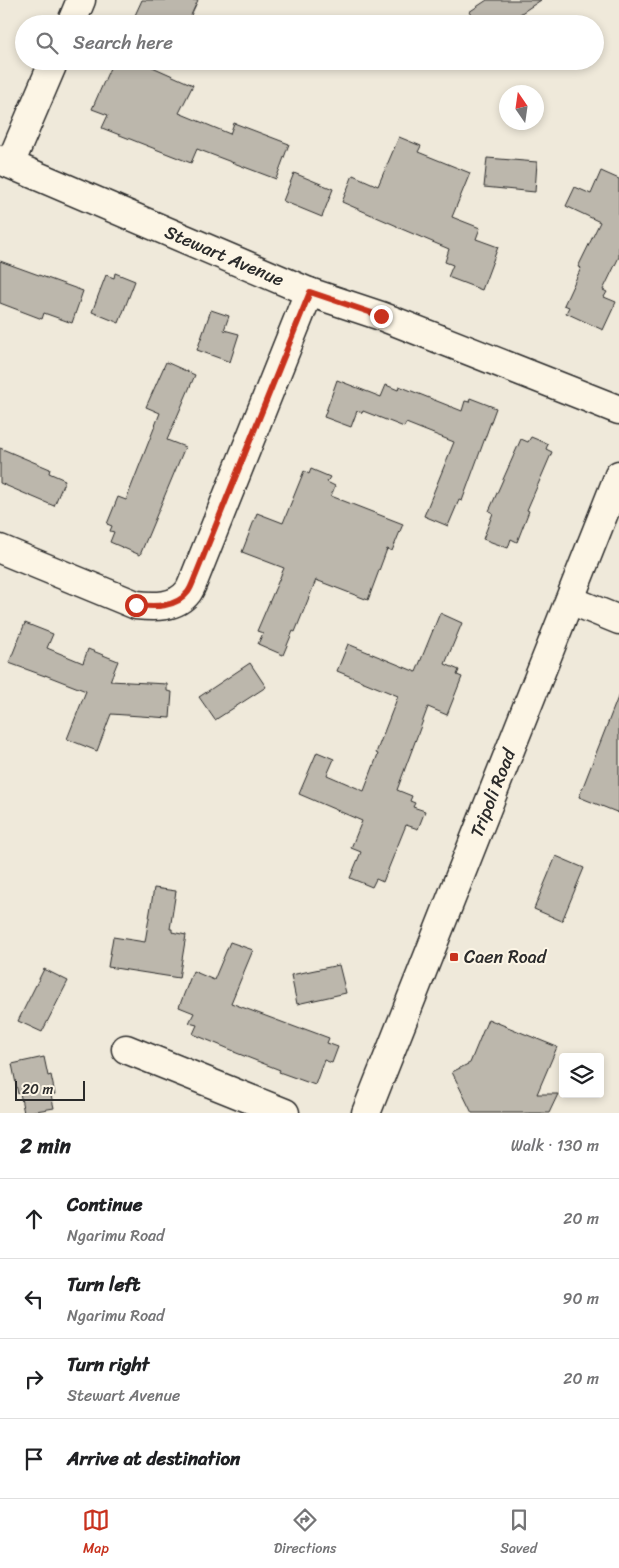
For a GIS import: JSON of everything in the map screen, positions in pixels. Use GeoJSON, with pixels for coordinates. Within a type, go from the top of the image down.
{"type":"FeatureCollection","features":[{"type":"Feature","properties":{"kind":"street"},"geometry":{"type":"LineString","coordinates":[[75,15],[81,0]]}},
{"type":"Feature","properties":{"kind":"street"},"geometry":{"type":"LineString","coordinates":[[5,162],[50,70]]}},
{"type":"Feature","properties":{"kind":"street","name":"Stewart Avenue"},"geometry":{"type":"LineString","coordinates":[[5,162],[310,292],[381,316],[619,410]]}},
{"type":"Feature","properties":{"kind":"street"},"geometry":{"type":"LineString","coordinates":[[0,549],[136,605],[154,607],[172,604],[187,593],[310,292]]}},
{"type":"Feature","properties":{"kind":"street","name":"Tripoli Road"},"geometry":{"type":"LineString","coordinates":[[366,1113],[619,475]]}},
{"type":"Feature","properties":{"kind":"street"},"geometry":{"type":"LineString","coordinates":[[570,600],[619,620]]}},
{"type":"Feature","properties":{"kind":"street"},"geometry":{"type":"LineString","coordinates":[[126,1049],[285,1113]]}},
{"type":"Feature","properties":{"kind":"building"},"geometry":{"type":"Polygon","coordinates":[[[142,0],[198,0],[191,15],[135,15],[142,0]]]}},
{"type":"Feature","properties":{"kind":"building"},"geometry":{"type":"Polygon","coordinates":[[[487,0],[541,0],[518,15],[471,15],[469,12],[487,0]]]}},
{"type":"Feature","properties":{"kind":"building"},"geometry":{"type":"Polygon","coordinates":[[[109,70],[159,70],[193,85],[179,113],[230,134],[234,123],[289,144],[276,179],[197,149],[191,163],[102,128],[108,115],[92,109],[109,70]]]}},
{"type":"Feature","properties":{"kind":"building"},"geometry":{"type":"Polygon","coordinates":[[[399,137],[421,146],[418,152],[470,173],[452,217],[480,228],[476,239],[498,247],[482,290],[448,277],[453,265],[445,262],[449,249],[342,202],[353,175],[378,186],[399,137]]]}},
{"type":"Feature","properties":{"kind":"building"},"geometry":{"type":"Polygon","coordinates":[[[487,158],[537,162],[535,192],[484,187],[487,158]]]}},
{"type":"Feature","properties":{"kind":"building"},"geometry":{"type":"Polygon","coordinates":[[[601,171],[619,179],[619,257],[603,290],[607,292],[604,297],[616,302],[603,330],[566,313],[569,307],[564,305],[581,268],[578,267],[600,222],[566,206],[575,187],[591,194],[601,171]]]}},
{"type":"Feature","properties":{"kind":"building"},"geometry":{"type":"Polygon","coordinates":[[[294,173],[333,189],[322,217],[283,201],[294,173]]]}},
{"type":"Feature","properties":{"kind":"building"},"geometry":{"type":"Polygon","coordinates":[[[0,261],[83,291],[72,323],[44,313],[42,319],[0,303],[0,261]]]}},
{"type":"Feature","properties":{"kind":"building"},"geometry":{"type":"Polygon","coordinates":[[[115,273],[135,281],[119,323],[92,312],[106,275],[114,278],[115,273]]]}},
{"type":"Feature","properties":{"kind":"building"},"geometry":{"type":"Polygon","coordinates":[[[211,310],[229,316],[224,330],[239,334],[230,362],[197,350],[211,310]]]}},
{"type":"Feature","properties":{"kind":"building"},"geometry":{"type":"Polygon","coordinates":[[[166,362],[195,375],[167,440],[185,447],[140,555],[110,542],[114,532],[110,531],[112,526],[107,524],[118,497],[126,500],[160,413],[146,407],[166,362]]]}},
{"type":"Feature","properties":{"kind":"building"},"geometry":{"type":"Polygon","coordinates":[[[337,380],[381,397],[386,385],[398,390],[399,386],[462,411],[465,401],[469,402],[470,398],[496,408],[462,501],[459,500],[448,526],[424,516],[454,442],[406,423],[404,427],[363,411],[362,413],[357,411],[351,427],[324,417],[337,380]]]}},
{"type":"Feature","properties":{"kind":"building"},"geometry":{"type":"Polygon","coordinates":[[[531,437],[548,444],[546,449],[552,452],[527,510],[529,511],[517,542],[511,539],[508,548],[483,539],[493,513],[489,511],[521,439],[528,442],[531,437]]]}},
{"type":"Feature","properties":{"kind":"building"},"geometry":{"type":"Polygon","coordinates":[[[0,448],[50,469],[49,473],[65,480],[54,506],[0,483],[0,448]]]}},
{"type":"Feature","properties":{"kind":"building"},"geometry":{"type":"Polygon","coordinates":[[[311,469],[330,477],[327,482],[335,486],[331,496],[403,524],[392,551],[387,549],[368,600],[316,580],[295,632],[293,631],[283,655],[258,644],[263,633],[257,631],[284,568],[242,552],[257,513],[283,523],[304,471],[309,474],[311,469]]]}},
{"type":"Feature","properties":{"kind":"building"},"geometry":{"type":"Polygon","coordinates":[[[440,613],[462,623],[445,664],[459,670],[457,675],[462,677],[447,715],[428,707],[397,790],[412,796],[410,801],[415,803],[413,807],[425,811],[418,829],[406,825],[383,882],[376,879],[372,887],[350,878],[361,852],[351,848],[362,821],[299,794],[317,752],[334,759],[327,775],[364,791],[378,754],[376,753],[398,696],[337,671],[348,644],[416,672],[440,613]]]}},
{"type":"Feature","properties":{"kind":"building"},"geometry":{"type":"Polygon","coordinates":[[[25,623],[53,634],[47,648],[83,663],[88,649],[118,661],[110,681],[167,684],[167,691],[172,692],[170,718],[111,714],[97,751],[67,739],[86,691],[9,663],[25,623]]]}},
{"type":"Feature","properties":{"kind":"building"},"geometry":{"type":"Polygon","coordinates":[[[250,663],[266,687],[215,720],[199,697],[250,663]]]}},
{"type":"Feature","properties":{"kind":"building"},"geometry":{"type":"Polygon","coordinates":[[[619,697],[619,813],[579,797],[619,697]]]}},
{"type":"Feature","properties":{"kind":"building"},"geometry":{"type":"Polygon","coordinates":[[[556,856],[584,868],[562,921],[534,909],[556,856]]]}},
{"type":"Feature","properties":{"kind":"building"},"geometry":{"type":"Polygon","coordinates":[[[154,888],[176,891],[170,929],[172,929],[172,932],[186,935],[179,978],[108,967],[113,937],[145,942],[154,888]]]}},
{"type":"Feature","properties":{"kind":"building"},"geometry":{"type":"Polygon","coordinates":[[[230,942],[253,950],[231,1003],[329,1038],[327,1043],[338,1047],[332,1063],[324,1060],[315,1085],[279,1072],[280,1070],[193,1034],[197,1025],[189,1023],[194,1013],[179,1007],[193,971],[214,980],[230,942]]]}},
{"type":"Feature","properties":{"kind":"building"},"geometry":{"type":"Polygon","coordinates":[[[339,965],[346,993],[297,1004],[291,975],[339,965]]]}},
{"type":"Feature","properties":{"kind":"building"},"geometry":{"type":"Polygon","coordinates":[[[44,969],[68,981],[42,1032],[18,1021],[44,969]]]}},
{"type":"Feature","properties":{"kind":"building"},"geometry":{"type":"Polygon","coordinates":[[[488,1019],[557,1047],[537,1094],[558,1094],[549,1113],[472,1113],[452,1072],[470,1063],[488,1019]]]}},
{"type":"Feature","properties":{"kind":"building"},"geometry":{"type":"Polygon","coordinates":[[[44,1057],[48,1076],[51,1075],[55,1094],[51,1095],[54,1108],[24,1113],[12,1064],[44,1057]]]}},
{"type":"Feature","properties":{"kind":"place","name":"Caen Road"},"geometry":{"type":"Point","coordinates":[454,957]}},
{"type":"Feature","properties":{"kind":"route"},"geometry":{"type":"LineString","coordinates":[[136,605],[154,607],[172,604],[187,593],[310,292],[381,316]]}}]}
